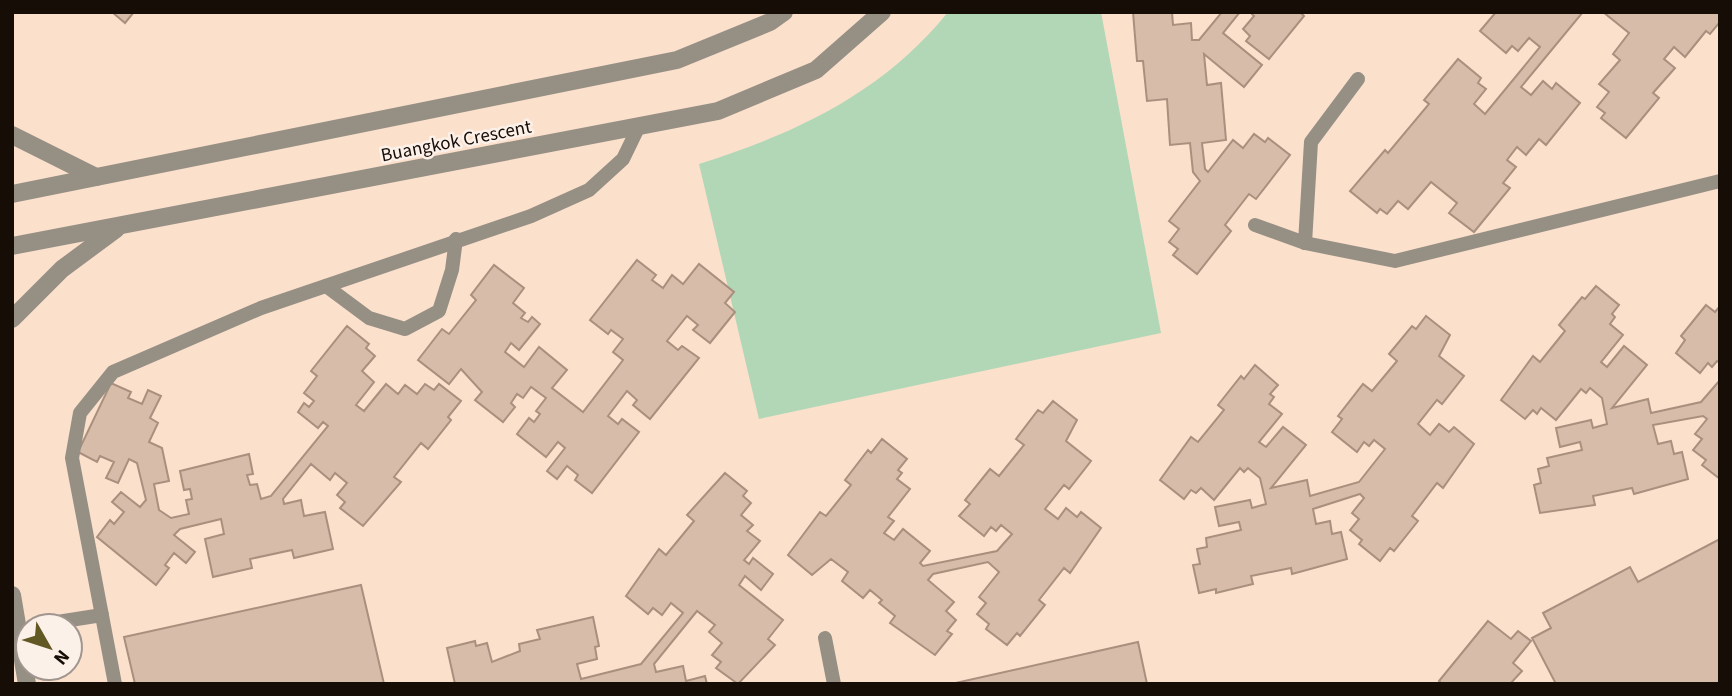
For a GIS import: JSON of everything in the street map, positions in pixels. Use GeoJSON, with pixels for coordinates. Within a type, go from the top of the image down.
{"type":"FeatureCollection","features":[{"type":"Feature","properties":{"kind":"street","name":"Buangkok Crescent"},"geometry":{"type":"LineString","coordinates":[[12,194],[677,61],[770,22],[784,12]]}},
{"type":"Feature","properties":{"kind":"street","name":"Buangkok Crescent"},"geometry":{"type":"LineString","coordinates":[[12,246],[718,111],[816,70],[882,12]]}},
{"type":"Feature","properties":{"kind":"street"},"geometry":{"type":"LineString","coordinates":[[12,135],[96,177]]}},
{"type":"Feature","properties":{"kind":"street"},"geometry":{"type":"LineString","coordinates":[[12,319],[62,269],[122,225]]}},
{"type":"Feature","properties":{"kind":"street"},"geometry":{"type":"LineString","coordinates":[[12,595],[19,612]]}},
{"type":"Feature","properties":{"kind":"lane"},"geometry":{"type":"LineString","coordinates":[[1305,243],[1311,142],[1358,79]]}},
{"type":"Feature","properties":{"kind":"lane"},"geometry":{"type":"LineString","coordinates":[[115,684],[72,458],[80,414],[113,372],[261,308],[456,239],[531,216],[589,190],[623,159],[639,126]]}},
{"type":"Feature","properties":{"kind":"lane"},"geometry":{"type":"LineString","coordinates":[[1255,225],[1305,243],[1395,261],[1720,181]]}},
{"type":"Feature","properties":{"kind":"lane"},"geometry":{"type":"LineString","coordinates":[[326,286],[369,318],[405,329],[439,311],[452,270],[456,239]]}},
{"type":"Feature","properties":{"kind":"lane"},"geometry":{"type":"LineString","coordinates":[[84,618],[102,615]]}},
{"type":"Feature","properties":{"kind":"lane"},"geometry":{"type":"LineString","coordinates":[[825,638],[834,684]]}},
{"type":"Feature","properties":{"kind":"green space"},"geometry":{"type":"Polygon","coordinates":[[[948,12],[1101,12],[1161,333],[759,419],[699,164],[769,139],[836,107],[896,65],[948,12]]]}},
{"type":"Feature","properties":{"kind":"building"},"geometry":{"type":"Polygon","coordinates":[[[112,12],[134,12],[125,23],[112,12]]]}},
{"type":"Feature","properties":{"kind":"building"},"geometry":{"type":"Polygon","coordinates":[[[1133,12],[1172,12],[1173,25],[1191,23],[1192,40],[1199,40],[1222,12],[1240,12],[1223,33],[1262,65],[1244,87],[1204,54],[1207,85],[1221,83],[1226,140],[1202,143],[1205,169],[1208,172],[1233,140],[1243,148],[1254,134],[1265,142],[1268,138],[1290,155],[1256,199],[1249,194],[1225,225],[1231,231],[1197,274],[1173,255],[1178,249],[1169,242],[1179,229],[1169,221],[1200,181],[1193,172],[1190,143],[1170,145],[1167,99],[1147,101],[1143,61],[1137,61],[1133,12]]]}},
{"type":"Feature","properties":{"kind":"building"},"geometry":{"type":"Polygon","coordinates":[[[1250,12],[1300,12],[1304,16],[1269,59],[1246,41],[1250,36],[1243,29],[1254,16],[1250,12]]]}},
{"type":"Feature","properties":{"kind":"building"},"geometry":{"type":"Polygon","coordinates":[[[1496,12],[1583,12],[1521,87],[1531,95],[1543,81],[1552,89],[1556,83],[1580,103],[1546,145],[1539,139],[1526,155],[1517,147],[1507,160],[1516,167],[1503,183],[1510,188],[1474,232],[1449,213],[1457,203],[1431,182],[1408,209],[1398,201],[1387,214],[1380,209],[1377,213],[1350,191],[1385,150],[1388,153],[1429,104],[1424,100],[1458,59],[1481,78],[1478,83],[1486,89],[1474,104],[1485,114],[1540,47],[1529,38],[1518,51],[1512,46],[1506,53],[1480,31],[1496,12]]]}},
{"type":"Feature","properties":{"kind":"building"},"geometry":{"type":"Polygon","coordinates":[[[1603,12],[1720,12],[1720,22],[1710,34],[1706,31],[1685,57],[1674,47],[1664,59],[1675,68],[1653,93],[1659,98],[1626,138],[1601,118],[1605,113],[1597,107],[1609,92],[1599,84],[1620,60],[1613,54],[1629,33],[1603,12]]]}},
{"type":"Feature","properties":{"kind":"building"},"geometry":{"type":"Polygon","coordinates":[[[637,260],[656,275],[652,280],[663,288],[672,275],[683,284],[699,264],[734,292],[725,303],[735,312],[710,343],[693,330],[698,325],[687,316],[667,341],[678,350],[682,346],[699,358],[650,419],[633,405],[637,400],[627,391],[608,416],[618,424],[622,419],[639,432],[592,493],[575,480],[578,475],[567,466],[557,479],[547,471],[565,448],[558,442],[546,457],[517,434],[529,418],[534,422],[540,414],[536,411],[546,398],[531,387],[523,398],[517,394],[511,403],[515,407],[503,422],[475,400],[482,392],[461,369],[449,384],[418,360],[442,329],[449,334],[476,300],[471,295],[494,265],[524,288],[513,303],[525,313],[521,318],[528,322],[532,317],[540,324],[519,350],[511,343],[505,352],[524,367],[539,347],[567,370],[552,388],[583,412],[623,360],[613,352],[623,339],[611,330],[608,334],[590,320],[637,260]]]}},
{"type":"Feature","properties":{"kind":"building"},"geometry":{"type":"Polygon","coordinates":[[[1596,286],[1619,305],[1612,314],[1615,317],[1610,324],[1623,335],[1601,362],[1607,367],[1624,346],[1647,365],[1612,408],[1648,399],[1651,413],[1701,402],[1720,380],[1720,479],[1702,465],[1706,460],[1693,450],[1702,439],[1695,434],[1707,419],[1703,416],[1653,425],[1658,444],[1671,441],[1674,454],[1682,452],[1688,479],[1634,494],[1632,488],[1593,496],[1595,505],[1540,513],[1534,485],[1541,483],[1538,469],[1549,466],[1547,458],[1582,450],[1580,442],[1560,447],[1556,428],[1591,420],[1593,428],[1607,424],[1602,398],[1590,388],[1586,393],[1581,389],[1556,420],[1541,408],[1537,414],[1533,410],[1525,419],[1501,400],[1533,356],[1540,362],[1565,331],[1559,325],[1582,297],[1585,299],[1596,286]]]}},
{"type":"Feature","properties":{"kind":"building"},"geometry":{"type":"Polygon","coordinates":[[[1706,305],[1715,312],[1720,306],[1720,363],[1717,361],[1712,367],[1708,363],[1700,373],[1676,353],[1685,340],[1681,336],[1706,305]]]}},
{"type":"Feature","properties":{"kind":"building"},"geometry":{"type":"Polygon","coordinates":[[[1426,316],[1450,335],[1439,356],[1464,376],[1442,404],[1437,400],[1418,424],[1430,435],[1439,424],[1449,432],[1454,427],[1474,444],[1443,488],[1437,483],[1412,516],[1418,521],[1394,551],[1390,548],[1380,561],[1359,544],[1362,540],[1350,530],[1359,519],[1352,513],[1364,498],[1360,494],[1313,509],[1316,524],[1330,521],[1332,534],[1341,532],[1347,559],[1292,574],[1291,568],[1251,576],[1253,584],[1216,593],[1216,589],[1199,593],[1193,565],[1200,564],[1197,549],[1207,547],[1206,538],[1241,530],[1239,522],[1219,526],[1215,507],[1250,500],[1252,508],[1266,504],[1260,478],[1248,468],[1244,472],[1240,468],[1214,500],[1201,488],[1196,493],[1191,490],[1184,499],[1160,480],[1191,437],[1198,442],[1224,410],[1218,405],[1241,376],[1244,379],[1255,365],[1278,385],[1270,394],[1274,397],[1269,404],[1282,414],[1259,442],[1266,447],[1283,427],[1306,445],[1271,488],[1307,480],[1310,496],[1359,482],[1385,449],[1374,440],[1369,446],[1364,442],[1357,452],[1332,432],[1342,419],[1338,416],[1363,384],[1372,391],[1397,361],[1389,354],[1412,326],[1416,329],[1426,316]]]}},
{"type":"Feature","properties":{"kind":"building"},"geometry":{"type":"Polygon","coordinates":[[[347,326],[369,344],[366,348],[375,356],[362,371],[374,382],[356,405],[364,411],[386,384],[398,394],[405,385],[417,394],[425,384],[434,390],[439,384],[461,401],[448,417],[451,420],[428,449],[421,443],[394,477],[401,482],[363,526],[340,508],[345,502],[337,495],[347,483],[335,473],[330,480],[311,464],[283,499],[284,504],[301,500],[304,516],[325,512],[333,549],[294,558],[292,550],[250,559],[252,568],[213,577],[205,539],[224,534],[221,519],[180,529],[174,535],[195,552],[186,563],[174,553],[165,565],[169,568],[156,585],[97,537],[110,520],[114,524],[124,512],[112,502],[121,492],[140,507],[146,500],[137,463],[129,459],[118,483],[106,478],[114,462],[100,456],[97,462],[78,452],[111,383],[131,392],[128,398],[142,404],[148,390],[161,396],[150,418],[158,423],[149,442],[162,448],[169,481],[154,484],[159,510],[171,518],[189,514],[186,500],[192,499],[190,489],[184,490],[180,471],[249,454],[253,474],[247,475],[250,485],[257,484],[261,499],[271,496],[328,426],[323,422],[318,428],[298,412],[304,403],[309,407],[314,401],[304,393],[317,376],[311,371],[347,326]]]}},
{"type":"Feature","properties":{"kind":"building"},"geometry":{"type":"Polygon","coordinates":[[[1053,401],[1077,420],[1066,441],[1091,461],[1069,489],[1064,485],[1045,509],[1058,519],[1066,508],[1077,517],[1081,512],[1101,528],[1070,573],[1064,568],[1039,600],[1045,605],[1020,636],[1017,633],[1007,645],[986,629],[989,624],[977,614],[986,603],[979,597],[999,572],[988,562],[933,574],[928,580],[954,602],[946,611],[956,620],[947,631],[952,634],[935,655],[890,623],[895,616],[879,603],[882,600],[870,590],[863,598],[842,581],[848,572],[831,559],[812,575],[788,555],[820,512],[826,516],[851,485],[845,480],[868,450],[871,453],[882,439],[907,459],[898,470],[902,473],[897,479],[910,489],[888,517],[894,521],[884,533],[894,540],[903,529],[930,551],[920,563],[923,566],[997,551],[1012,534],[1001,525],[996,531],[991,527],[984,536],[959,516],[970,504],[965,500],[990,469],[999,476],[1024,445],[1016,439],[1038,410],[1043,413],[1053,401]]]}},
{"type":"Feature","properties":{"kind":"building"},"geometry":{"type":"Polygon","coordinates":[[[725,473],[747,491],[743,496],[751,503],[741,515],[753,525],[747,531],[760,541],[744,560],[749,564],[753,558],[773,574],[761,590],[745,576],[739,585],[783,620],[768,639],[775,645],[738,684],[716,668],[721,662],[712,655],[722,643],[709,632],[715,625],[697,611],[654,664],[656,672],[683,666],[686,681],[705,676],[707,684],[455,684],[447,648],[475,641],[476,646],[487,643],[492,662],[520,651],[519,644],[540,639],[537,630],[593,617],[599,646],[595,647],[597,659],[577,664],[581,679],[641,664],[683,613],[671,603],[662,615],[653,608],[648,614],[626,596],[659,549],[666,555],[694,521],[687,515],[725,473]]]}},
{"type":"Feature","properties":{"kind":"building"},"geometry":{"type":"Polygon","coordinates":[[[1720,539],[1720,684],[1556,684],[1532,638],[1551,628],[1543,613],[1630,567],[1638,582],[1720,539]]]}},
{"type":"Feature","properties":{"kind":"building"},"geometry":{"type":"Polygon","coordinates":[[[361,585],[384,684],[135,684],[124,637],[361,585]]]}},
{"type":"Feature","properties":{"kind":"building"},"geometry":{"type":"Polygon","coordinates":[[[1488,621],[1511,639],[1518,631],[1531,641],[1513,663],[1522,671],[1510,684],[1442,684],[1439,681],[1488,621]]]}},
{"type":"Feature","properties":{"kind":"building"},"geometry":{"type":"Polygon","coordinates":[[[1138,642],[1147,684],[951,684],[1138,642]]]}}]}
